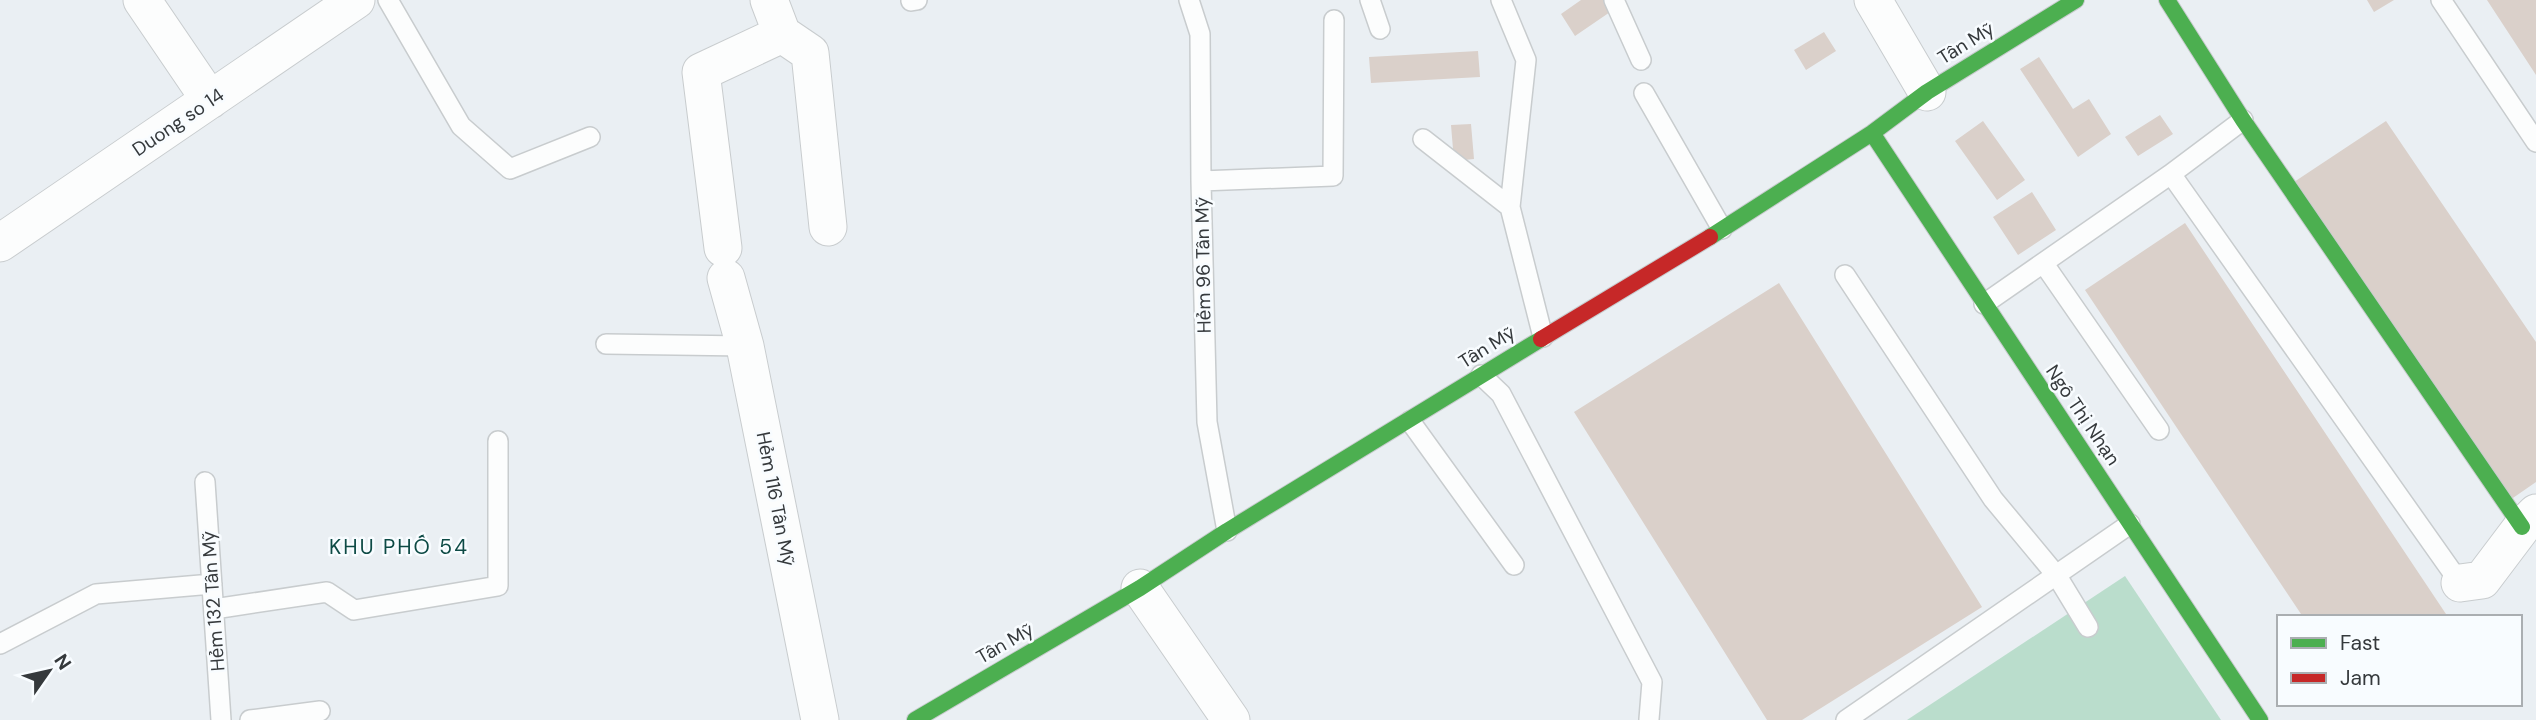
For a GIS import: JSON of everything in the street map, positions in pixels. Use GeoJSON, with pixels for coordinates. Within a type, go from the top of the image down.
{"type":"FeatureCollection","features":[{"type":"Feature","properties":{"kind":"street"},"geometry":{"type":"LineString","coordinates":[[142,0],[210,100]]}},
{"type":"Feature","properties":{"kind":"street","name":"Duong so 14"},"geometry":{"type":"LineString","coordinates":[[0,243],[356,0]]}},
{"type":"Feature","properties":{"kind":"street"},"geometry":{"type":"LineString","coordinates":[[769,0],[782,34],[810,53],[828,227]]}},
{"type":"Feature","properties":{"kind":"street"},"geometry":{"type":"LineString","coordinates":[[1873,0],[1927,92]]}},
{"type":"Feature","properties":{"kind":"street","name":"Tân Mỹ"},"geometry":{"type":"LineString","coordinates":[[915,720],[1140,588],[1227,531],[1722,229],[1872,134],[1927,92],[2077,0]]}},
{"type":"Feature","properties":{"kind":"street"},"geometry":{"type":"LineString","coordinates":[[2167,0],[2244,120],[2529,520],[2482,580],[2460,583]]}},
{"type":"Feature","properties":{"kind":"street","name":"Hẻm 116 Tân Mỹ"},"geometry":{"type":"LineString","coordinates":[[782,34],[701,72],[725,263],[745,346],[820,720]]}},
{"type":"Feature","properties":{"kind":"street","name":"Ngô Thị Nhạn"},"geometry":{"type":"LineString","coordinates":[[1872,134],[2260,720]]}},
{"type":"Feature","properties":{"kind":"street"},"geometry":{"type":"LineString","coordinates":[[1140,588],[1231,720]]}},
{"type":"Feature","properties":{"kind":"lane"},"geometry":{"type":"LineString","coordinates":[[387,0],[461,126],[510,169],[590,137]]}},
{"type":"Feature","properties":{"kind":"lane"},"geometry":{"type":"LineString","coordinates":[[911,1],[917,0]]}},
{"type":"Feature","properties":{"kind":"lane","name":"Hẻm 96 Tân Mỹ"},"geometry":{"type":"LineString","coordinates":[[1189,0],[1200,34],[1207,422],[1227,531]]}},
{"type":"Feature","properties":{"kind":"lane"},"geometry":{"type":"LineString","coordinates":[[1370,0],[1380,29]]}},
{"type":"Feature","properties":{"kind":"lane"},"geometry":{"type":"LineString","coordinates":[[1501,0],[1526,60],[1510,207],[1543,337]]}},
{"type":"Feature","properties":{"kind":"lane"},"geometry":{"type":"LineString","coordinates":[[1614,0],[1641,60]]}},
{"type":"Feature","properties":{"kind":"lane"},"geometry":{"type":"LineString","coordinates":[[2441,0],[2536,142]]}},
{"type":"Feature","properties":{"kind":"lane"},"geometry":{"type":"LineString","coordinates":[[1201,181],[1333,176],[1334,20]]}},
{"type":"Feature","properties":{"kind":"lane"},"geometry":{"type":"LineString","coordinates":[[1644,93],[1722,229]]}},
{"type":"Feature","properties":{"kind":"lane"},"geometry":{"type":"LineString","coordinates":[[1984,304],[2244,120]]}},
{"type":"Feature","properties":{"kind":"lane"},"geometry":{"type":"LineString","coordinates":[[1423,139],[1510,207]]}},
{"type":"Feature","properties":{"kind":"lane"},"geometry":{"type":"LineString","coordinates":[[2171,174],[2460,583]]}},
{"type":"Feature","properties":{"kind":"lane"},"geometry":{"type":"LineString","coordinates":[[2043,264],[2160,430]]}},
{"type":"Feature","properties":{"kind":"lane"},"geometry":{"type":"LineString","coordinates":[[1845,275],[1993,499],[2057,576],[2088,627]]}},
{"type":"Feature","properties":{"kind":"lane"},"geometry":{"type":"LineString","coordinates":[[606,344],[745,346]]}},
{"type":"Feature","properties":{"kind":"lane"},"geometry":{"type":"LineString","coordinates":[[1482,375],[1502,394],[1652,682],[1649,719]]}},
{"type":"Feature","properties":{"kind":"lane"},"geometry":{"type":"LineString","coordinates":[[1410,421],[1514,565]]}},
{"type":"Feature","properties":{"kind":"lane"},"geometry":{"type":"LineString","coordinates":[[214,609],[327,592],[354,610],[498,586],[498,441]]}},
{"type":"Feature","properties":{"kind":"lane","name":"Hẻm 132 Tân Mỹ"},"geometry":{"type":"LineString","coordinates":[[205,482],[221,720]]}},
{"type":"Feature","properties":{"kind":"lane"},"geometry":{"type":"LineString","coordinates":[[1846,720],[2130,524]]}},
{"type":"Feature","properties":{"kind":"lane"},"geometry":{"type":"LineString","coordinates":[[0,644],[96,594],[212,584]]}},
{"type":"Feature","properties":{"kind":"lane"},"geometry":{"type":"LineString","coordinates":[[250,720],[320,711]]}},
{"type":"Feature","properties":{"kind":"green space"},"geometry":{"type":"Polygon","coordinates":[[[2125,576],[2221,720],[1907,720],[2125,576]]]}},
{"type":"Feature","properties":{"kind":"building"},"geometry":{"type":"Polygon","coordinates":[[[1581,0],[1606,0],[1613,10],[1575,36],[1561,14],[1581,0]]]}},
{"type":"Feature","properties":{"kind":"building"},"geometry":{"type":"Polygon","coordinates":[[[2367,0],[2394,0],[2374,12],[2367,0]]]}},
{"type":"Feature","properties":{"kind":"building"},"geometry":{"type":"Polygon","coordinates":[[[2487,0],[2536,0],[2536,75],[2487,0]]]}},
{"type":"Feature","properties":{"kind":"building"},"geometry":{"type":"Polygon","coordinates":[[[1824,32],[1836,51],[1806,70],[1794,50],[1824,32]]]}},
{"type":"Feature","properties":{"kind":"building"},"geometry":{"type":"Polygon","coordinates":[[[1478,51],[1480,77],[1371,83],[1369,57],[1478,51]]]}},
{"type":"Feature","properties":{"kind":"building"},"geometry":{"type":"Polygon","coordinates":[[[2039,57],[2073,109],[2089,99],[2111,134],[2078,157],[2020,69],[2039,57]]]}},
{"type":"Feature","properties":{"kind":"building"},"geometry":{"type":"Polygon","coordinates":[[[2160,115],[2173,134],[2138,156],[2125,137],[2160,115]]]}},
{"type":"Feature","properties":{"kind":"building"},"geometry":{"type":"Polygon","coordinates":[[[1983,121],[2025,180],[1997,200],[1955,141],[1983,121]]]}},
{"type":"Feature","properties":{"kind":"building"},"geometry":{"type":"Polygon","coordinates":[[[2386,121],[2536,342],[2536,482],[2510,500],[2294,182],[2386,121]]]}},
{"type":"Feature","properties":{"kind":"building"},"geometry":{"type":"Polygon","coordinates":[[[1471,124],[1474,159],[1454,161],[1451,125],[1471,124]]]}},
{"type":"Feature","properties":{"kind":"building"},"geometry":{"type":"Polygon","coordinates":[[[2032,192],[2056,230],[2018,255],[1993,217],[2032,192]]]}},
{"type":"Feature","properties":{"kind":"building"},"geometry":{"type":"Polygon","coordinates":[[[2185,223],[2447,615],[2302,615],[2085,290],[2185,223]]]}},
{"type":"Feature","properties":{"kind":"building"},"geometry":{"type":"Polygon","coordinates":[[[1779,283],[1982,607],[1802,720],[1767,720],[1574,412],[1779,283]]]}},
{"type":"Feature","properties":{"kind":"traffic: fast"},"geometry":{"type":"LineString","coordinates":[[1710,237],[1872,133],[1927,92],[2076,0]]}},
{"type":"Feature","properties":{"kind":"traffic: fast"},"geometry":{"type":"LineString","coordinates":[[2167,0],[2243,120],[2522,527]]}},
{"type":"Feature","properties":{"kind":"traffic: fast"},"geometry":{"type":"LineString","coordinates":[[1872,133],[2260,720]]}},
{"type":"Feature","properties":{"kind":"traffic: fast"},"geometry":{"type":"LineString","coordinates":[[915,720],[1140,588],[1227,531],[1541,339]]}},
{"type":"Feature","properties":{"kind":"traffic: jam"},"geometry":{"type":"LineString","coordinates":[[1541,339],[1710,237]]}},
{"type":"Feature","properties":{"kind":"district","name":"KHU PHỐ 54"},"geometry":{"type":"Point","coordinates":[399,547]}}]}
